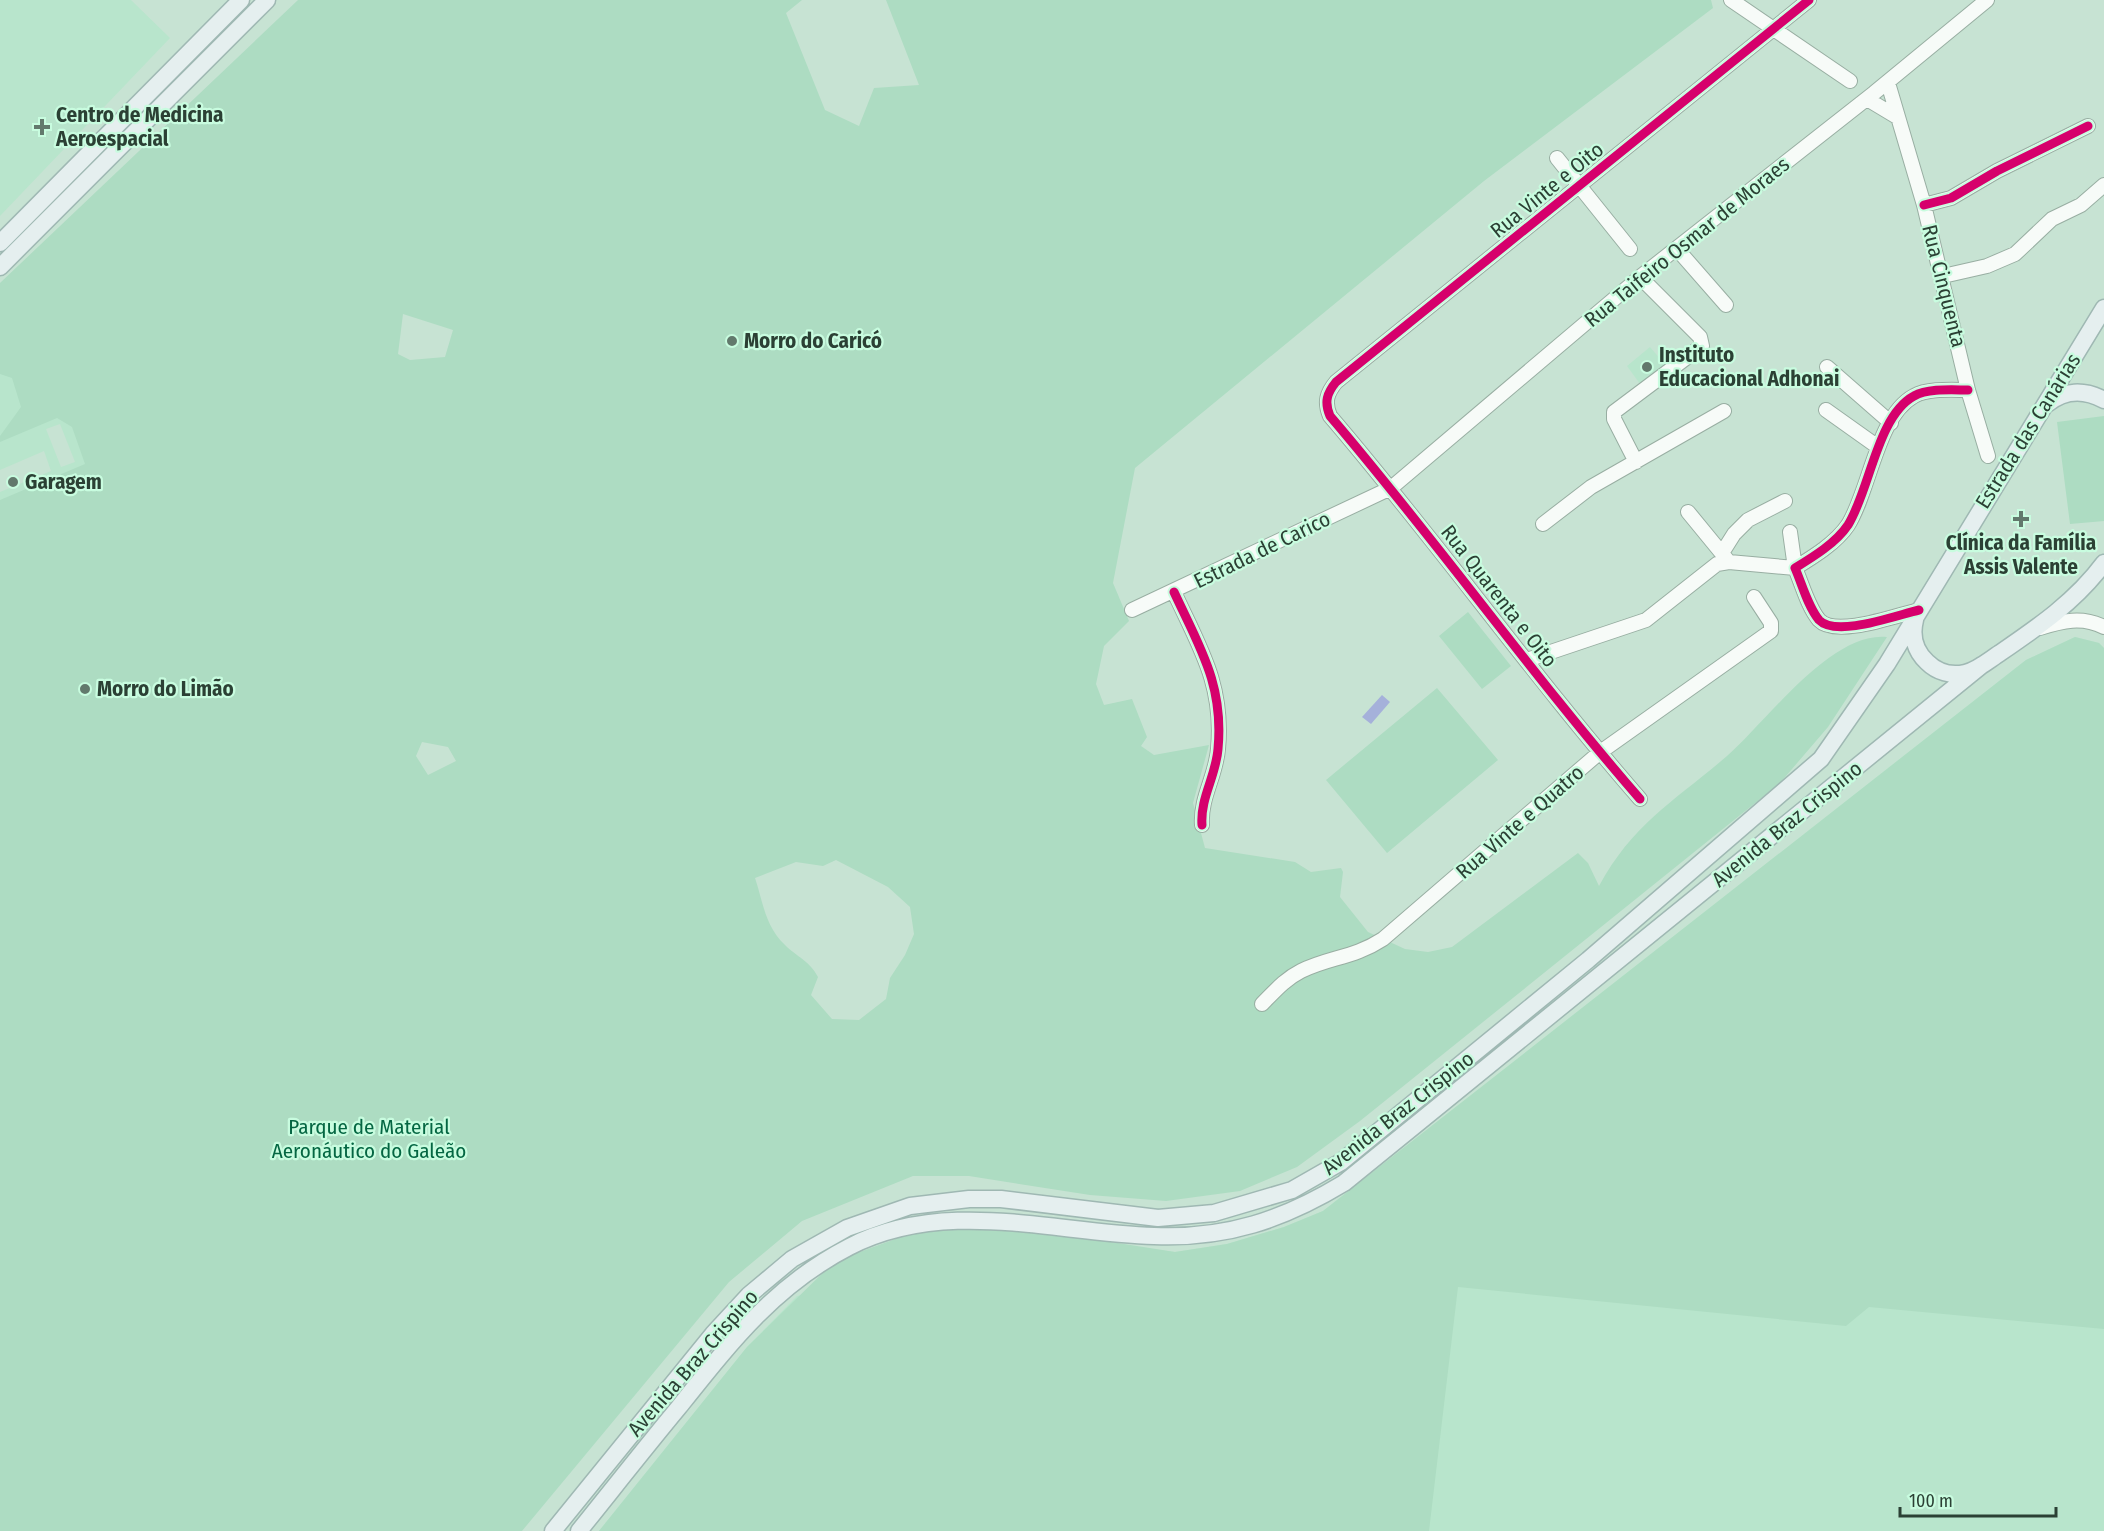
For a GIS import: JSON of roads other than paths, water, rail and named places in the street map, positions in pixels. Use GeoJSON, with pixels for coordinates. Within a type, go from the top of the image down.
{"type":"FeatureCollection","features":[{"type":"Feature","properties":{"kind":"main road"},"geometry":{"type":"LineString","coordinates":[[0,243],[241,0]]}},
{"type":"Feature","properties":{"kind":"main road"},"geometry":{"type":"LineString","coordinates":[[0,267],[267,0]]}},
{"type":"Feature","properties":{"kind":"main road","name":"Estrada das Canárias"},"geometry":{"type":"LineString","coordinates":[[1918,613],[2104,308]]}},
{"type":"Feature","properties":{"kind":"main road"},"geometry":{"type":"LineString","coordinates":[[2045,406],[2058,397],[2073,392],[2094,394],[2104,400]]}},
{"type":"Feature","properties":{"kind":"main road"},"geometry":{"type":"LineString","coordinates":[[1918,613],[1914,638],[1917,649],[1931,666],[1951,674],[1968,672],[2035,629],[2080,591],[2104,563]]}},
{"type":"Feature","properties":{"kind":"main road","name":"Avenida Braz Crispino"},"geometry":{"type":"LineString","coordinates":[[553,1531],[713,1334],[749,1295],[792,1259],[847,1228],[910,1206],[969,1199],[1001,1199],[1158,1218],[1214,1213],[1292,1190],[1341,1162],[1588,960],[1821,759],[1852,718],[1918,613]]}},
{"type":"Feature","properties":{"kind":"main road","name":"Avenida Braz Crispino"},"geometry":{"type":"LineString","coordinates":[[579,1531],[749,1322],[793,1283],[851,1245],[911,1226],[989,1219],[1155,1236],[1216,1232],[1281,1217],[1344,1183],[1982,665]]}},
{"type":"Feature","properties":{"kind":"street"},"geometry":{"type":"LineString","coordinates":[[1731,0],[1850,81]]}},
{"type":"Feature","properties":{"kind":"street","name":"Rua Vinte e Oito"},"geometry":{"type":"LineString","coordinates":[[1330,416],[1327,408],[1327,395],[1336,382],[1809,0]]}},
{"type":"Feature","properties":{"kind":"street","name":"Rua Taifeiro Osmar de Moraes"},"geometry":{"type":"LineString","coordinates":[[1391,488],[1640,277],[1888,83],[1987,0]]}},
{"type":"Feature","properties":{"kind":"street","name":"Rua Cinquenta"},"geometry":{"type":"LineString","coordinates":[[1888,83],[1924,205],[1943,276],[1968,390],[1988,456]]}},
{"type":"Feature","properties":{"kind":"street"},"geometry":{"type":"LineString","coordinates":[[1867,99],[1897,117]]}},
{"type":"Feature","properties":{"kind":"street"},"geometry":{"type":"LineString","coordinates":[[1924,205],[1951,198],[2007,166],[2088,126]]}},
{"type":"Feature","properties":{"kind":"street"},"geometry":{"type":"LineString","coordinates":[[1557,158],[1629,249]]}},
{"type":"Feature","properties":{"kind":"street"},"geometry":{"type":"LineString","coordinates":[[1943,276],[1987,266],[2015,254],[2055,216],[2081,205],[2104,184]]}},
{"type":"Feature","properties":{"kind":"street"},"geometry":{"type":"LineString","coordinates":[[1677,249],[1726,305]]}},
{"type":"Feature","properties":{"kind":"street"},"geometry":{"type":"LineString","coordinates":[[1636,462],[1614,419],[1614,412],[1702,346],[1700,337],[1640,277]]}},
{"type":"Feature","properties":{"kind":"street"},"geometry":{"type":"LineString","coordinates":[[1827,367],[1891,423]]}},
{"type":"Feature","properties":{"kind":"street"},"geometry":{"type":"LineString","coordinates":[[1688,512],[1726,558],[1795,568],[1828,546],[1847,525],[1866,483],[1878,447],[1898,408],[1915,395],[1968,390]]}},
{"type":"Feature","properties":{"kind":"street"},"geometry":{"type":"LineString","coordinates":[[1826,410],[1878,447]]}},
{"type":"Feature","properties":{"kind":"street"},"geometry":{"type":"LineString","coordinates":[[1543,524],[1591,487],[1724,411]]}},
{"type":"Feature","properties":{"kind":"street","name":"Rua Quarenta e Oito"},"geometry":{"type":"LineString","coordinates":[[1330,416],[1391,488],[1599,753],[1640,799]]}},
{"type":"Feature","properties":{"kind":"street","name":"Estrada de Carico"},"geometry":{"type":"LineString","coordinates":[[1132,610],[1391,488]]}},
{"type":"Feature","properties":{"kind":"street"},"geometry":{"type":"LineString","coordinates":[[1527,660],[1646,620],[1726,558],[1734,534],[1749,519],[1785,501]]}},
{"type":"Feature","properties":{"kind":"street"},"geometry":{"type":"LineString","coordinates":[[1790,532],[1795,568],[1816,616],[1830,627],[1847,627],[1918,613]]}},
{"type":"Feature","properties":{"kind":"street"},"geometry":{"type":"LineString","coordinates":[[1174,592],[1209,665],[1220,708],[1218,752],[1201,808],[1203,825]]}},
{"type":"Feature","properties":{"kind":"street","name":"Rua Vinte e Quatro"},"geometry":{"type":"LineString","coordinates":[[1262,1004],[1285,981],[1302,971],[1360,953],[1383,939],[1599,753],[1771,631],[1771,623],[1754,597]]}},
{"type":"Feature","properties":{"kind":"street"},"geometry":{"type":"LineString","coordinates":[[2035,629],[2069,619],[2087,621],[2104,627]]}},
{"type":"Feature","properties":{"kind":"water"},"geometry":{"type":"Polygon","coordinates":[[[1382,695],[1390,702],[1371,724],[1362,717],[1382,695]]]}},
{"type":"Feature","properties":{"kind":"place","name":"Centro de Medicina Aeroespacial"},"geometry":{"type":"Point","coordinates":[42,127]}},
{"type":"Feature","properties":{"kind":"place","name":"Morro do Caricó"},"geometry":{"type":"Point","coordinates":[732,341]}},
{"type":"Feature","properties":{"kind":"place","name":"Instituto Educacional Adhonai"},"geometry":{"type":"Point","coordinates":[1647,367]}},
{"type":"Feature","properties":{"kind":"place","name":"Garagem"},"geometry":{"type":"Point","coordinates":[13,482]}},
{"type":"Feature","properties":{"kind":"place","name":"Clínica da Família Assis Valente"},"geometry":{"type":"Point","coordinates":[2021,519]}},
{"type":"Feature","properties":{"kind":"place","name":"Morro do Limão"},"geometry":{"type":"Point","coordinates":[85,689]}},
{"type":"Feature","properties":{"kind":"park label","name":"Parque de Material Aeronáutico do Galeão"},"geometry":{"type":"Point","coordinates":[369,1139]}}]}
